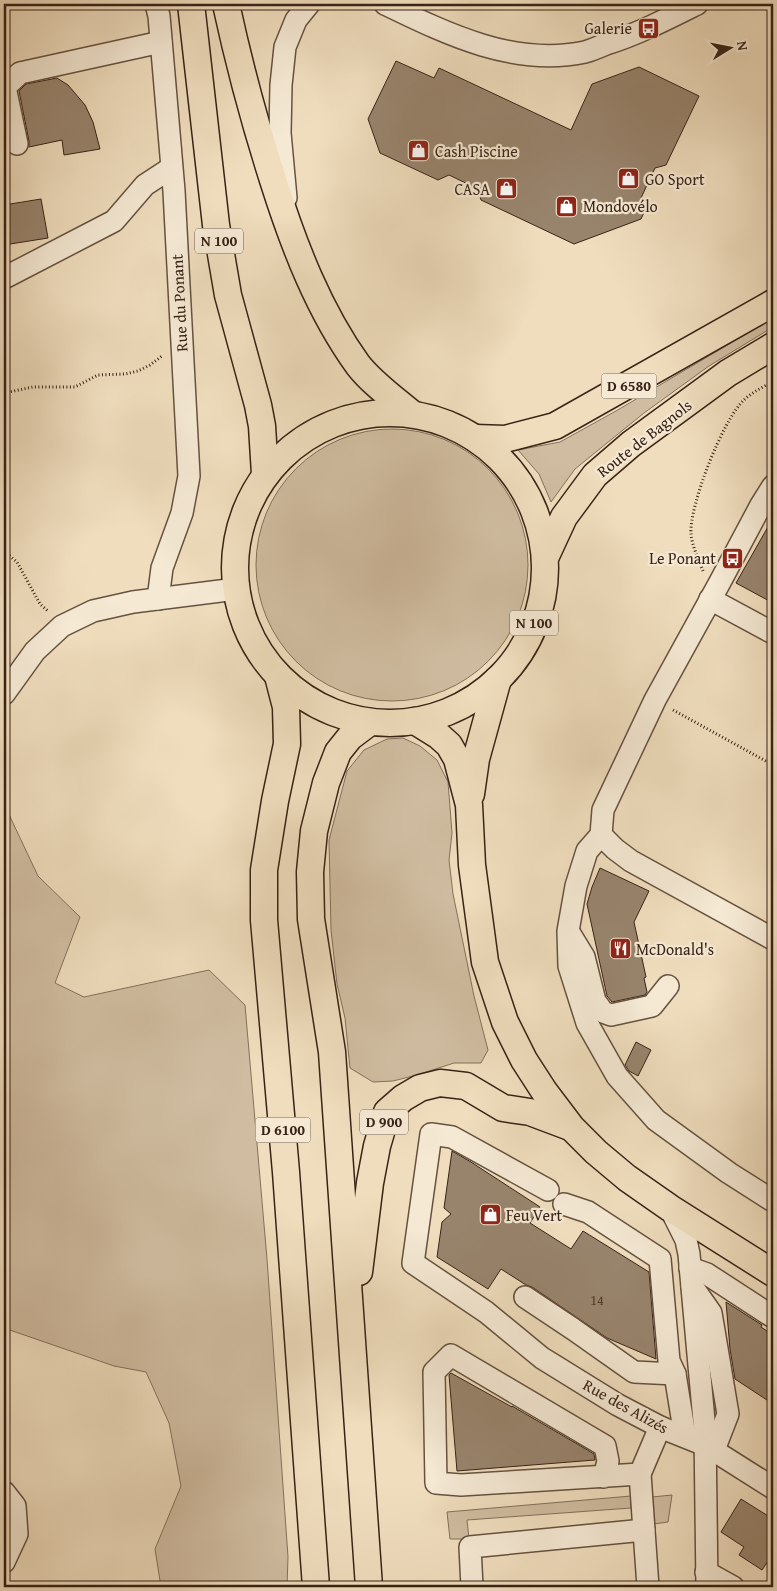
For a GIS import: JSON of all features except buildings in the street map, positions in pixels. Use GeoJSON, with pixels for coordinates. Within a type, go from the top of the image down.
{"type":"FeatureCollection","features":[{"type":"Feature","properties":{"kind":"main road","name":"N 100"},"geometry":{"type":"LineString","coordinates":[[190,4],[216,226],[228,295],[258,405],[262,426],[265,474]]}},
{"type":"Feature","properties":{"kind":"main road","name":"N 100"},"geometry":{"type":"LineString","coordinates":[[226,4],[237,55],[260,141],[288,228],[333,327],[360,366],[387,394],[411,413]]}},
{"type":"Feature","properties":{"kind":"main road","name":"D 6580"},"geometry":{"type":"LineString","coordinates":[[475,438],[505,439],[554,426],[773,303]]}},
{"type":"Feature","properties":{"kind":"main road","name":"Route de Bagnols"},"geometry":{"type":"LineString","coordinates":[[545,558],[564,517],[594,475],[631,444],[728,373],[773,346]]}},
{"type":"Feature","properties":{"kind":"main road","name":"N 100"},"geometry":{"type":"LineString","coordinates":[[370,413],[411,413],[445,422],[475,438],[498,456],[516,478],[531,503],[540,530],[545,558],[544,585],[536,619],[516,659],[498,679],[474,698],[446,713],[415,721],[370,722],[344,716],[320,707],[298,693],[278,676],[258,650],[244,621],[236,589],[236,549],[245,510],[265,474],[294,445],[330,424],[370,413]]}},
{"type":"Feature","properties":{"kind":"main road","name":"D 6100"},"geometry":{"type":"LineString","coordinates":[[278,676],[286,706],[287,744],[274,801],[264,870],[264,920],[286,1172],[316,1587]]}},
{"type":"Feature","properties":{"kind":"main road","name":"D 900"},"geometry":{"type":"LineString","coordinates":[[498,679],[476,759],[469,805],[472,865],[485,962],[505,1022],[524,1060],[544,1091],[572,1128],[596,1152],[627,1178],[670,1208],[773,1273]]}},
{"type":"Feature","properties":{"kind":"main road","name":"D 900"},"geometry":{"type":"LineString","coordinates":[[415,721],[439,736],[449,745],[456,759],[469,805]]}},
{"type":"Feature","properties":{"kind":"main road"},"geometry":{"type":"LineString","coordinates":[[370,722],[350,737],[338,752],[326,783],[314,831],[310,872],[311,919],[332,1052],[370,1587]]}},
{"type":"Feature","properties":{"kind":"main road","name":"D 900"},"geometry":{"type":"LineString","coordinates":[[352,1332],[370,1183],[377,1146],[387,1112],[403,1098],[420,1088],[440,1083],[466,1086],[503,1108],[530,1112],[572,1128]]}},
{"type":"Feature","properties":{"kind":"street","name":"Rue du Ponant"},"geometry":{"type":"LineString","coordinates":[[156,4],[159,16],[172,168],[189,476],[182,512],[162,568],[158,599]]}},
{"type":"Feature","properties":{"kind":"street"},"geometry":{"type":"LineString","coordinates":[[288,228],[280,134],[281,85],[285,47],[296,20],[309,4]]}},
{"type":"Feature","properties":{"kind":"street"},"geometry":{"type":"LineString","coordinates":[[385,4],[484,46],[518,54],[546,55],[585,52],[615,42],[697,4]]}},
{"type":"Feature","properties":{"kind":"street"},"geometry":{"type":"LineString","coordinates":[[17,144],[4,87],[12,75],[161,42]]}},
{"type":"Feature","properties":{"kind":"street"},"geometry":{"type":"LineString","coordinates":[[4,278],[114,220],[145,185],[172,168]]}},
{"type":"Feature","properties":{"kind":"street"},"geometry":{"type":"LineString","coordinates":[[773,486],[655,700],[603,810],[601,835],[587,851],[576,886],[568,931],[569,966],[587,1022],[617,1076],[656,1120],[773,1201]]}},
{"type":"Feature","properties":{"kind":"street"},"geometry":{"type":"LineString","coordinates":[[4,694],[35,651],[62,626],[94,612],[134,602],[236,589]]}},
{"type":"Feature","properties":{"kind":"street"},"geometry":{"type":"LineString","coordinates":[[710,599],[773,633]]}},
{"type":"Feature","properties":{"kind":"street"},"geometry":{"type":"LineString","coordinates":[[601,835],[630,861],[773,939]]}},
{"type":"Feature","properties":{"kind":"street"},"geometry":{"type":"LineString","coordinates":[[568,931],[584,957],[595,1000],[603,1012],[611,1015],[652,1006],[668,986]]}},
{"type":"Feature","properties":{"kind":"street","name":"Rue des Alizés"},"geometry":{"type":"LineString","coordinates":[[548,1190],[452,1137],[431,1134],[413,1263],[486,1312],[542,1358],[618,1405],[660,1427],[685,1436],[709,1448],[773,1488]]}},
{"type":"Feature","properties":{"kind":"street"},"geometry":{"type":"LineString","coordinates":[[564,1204],[588,1212],[660,1259],[669,1361],[675,1374],[685,1436]]}},
{"type":"Feature","properties":{"kind":"street"},"geometry":{"type":"LineString","coordinates":[[670,1208],[686,1240],[709,1448],[706,1580],[733,1587]]}},
{"type":"Feature","properties":{"kind":"street"},"geometry":{"type":"LineString","coordinates":[[691,1277],[706,1274],[773,1317]]}},
{"type":"Feature","properties":{"kind":"street"},"geometry":{"type":"LineString","coordinates":[[525,1298],[574,1329],[634,1372],[675,1374]]}},
{"type":"Feature","properties":{"kind":"street"},"geometry":{"type":"LineString","coordinates":[[604,1476],[608,1461],[605,1446],[451,1355],[434,1372],[436,1483],[461,1485],[640,1474]]}},
{"type":"Feature","properties":{"kind":"street"},"geometry":{"type":"LineString","coordinates":[[648,1587],[640,1474],[660,1427]]}},
{"type":"Feature","properties":{"kind":"street"},"geometry":{"type":"LineString","coordinates":[[4,1492],[15,1506],[17,1534],[4,1562]]}},
{"type":"Feature","properties":{"kind":"street"},"geometry":{"type":"LineString","coordinates":[[472,1587],[470,1547],[644,1530]]}},
{"type":"Feature","properties":{"kind":"path"},"geometry":{"type":"LineString","coordinates":[[4,393],[33,387],[74,387],[98,375],[125,374],[138,371],[173,350],[182,351]]}},
{"type":"Feature","properties":{"kind":"path"},"geometry":{"type":"LineString","coordinates":[[704,574],[691,536],[693,511],[703,480],[727,423],[744,400],[773,381]]}},
{"type":"Feature","properties":{"kind":"path"},"geometry":{"type":"LineString","coordinates":[[4,551],[17,562],[40,604],[62,626]]}},
{"type":"Feature","properties":{"kind":"path"},"geometry":{"type":"LineString","coordinates":[[655,700],[773,765]]}},
{"type":"Feature","properties":{"kind":"shaded area"},"geometry":{"type":"Polygon","coordinates":[[[773,318],[773,327],[709,366],[644,413],[575,469],[551,502],[539,474],[518,450],[560,442],[773,318]]]}},
{"type":"Feature","properties":{"kind":"shaded area"},"geometry":{"type":"Polygon","coordinates":[[[379,429],[405,429],[432,434],[456,445],[479,460],[497,478],[512,501],[523,525],[528,552],[526,592],[518,617],[497,652],[479,670],[456,685],[432,696],[405,701],[379,701],[352,696],[328,685],[305,670],[287,652],[272,629],[261,605],[256,578],[256,552],[261,525],[272,501],[287,478],[305,460],[328,445],[352,434],[379,429]]]}},
{"type":"Feature","properties":{"kind":"shaded area"},"geometry":{"type":"Polygon","coordinates":[[[403,738],[420,746],[437,760],[448,782],[452,833],[449,860],[453,894],[474,996],[488,1050],[481,1063],[454,1063],[393,1081],[373,1082],[350,1068],[345,1018],[337,984],[331,930],[329,840],[347,771],[364,750],[387,739],[403,738]]]}},
{"type":"Feature","properties":{"kind":"shaded area"},"geometry":{"type":"Polygon","coordinates":[[[4,804],[38,876],[80,917],[55,983],[84,997],[209,970],[245,1005],[267,1259],[288,1557],[287,1587],[161,1587],[155,1549],[181,1486],[169,1423],[146,1372],[114,1366],[4,1328],[4,804]]]}},
{"type":"Feature","properties":{"kind":"shaded area"},"geometry":{"type":"Polygon","coordinates":[[[672,1495],[668,1522],[654,1524],[652,1497],[672,1495]]]}},
{"type":"Feature","properties":{"kind":"shaded area"},"geometry":{"type":"Polygon","coordinates":[[[631,1496],[631,1508],[467,1520],[469,1539],[450,1539],[447,1512],[631,1496]]]}},
{"type":"Feature","properties":{"kind":"place","name":"Galerie"},"geometry":{"type":"Point","coordinates":[648,28]}},
{"type":"Feature","properties":{"kind":"place","name":"Cash Piscine"},"geometry":{"type":"Point","coordinates":[419,151]}},
{"type":"Feature","properties":{"kind":"place","name":"GO Sport"},"geometry":{"type":"Point","coordinates":[629,179]}},
{"type":"Feature","properties":{"kind":"place","name":"CASA"},"geometry":{"type":"Point","coordinates":[506,189]}},
{"type":"Feature","properties":{"kind":"place","name":"Mondovélo"},"geometry":{"type":"Point","coordinates":[567,206]}},
{"type":"Feature","properties":{"kind":"place","name":"Le Ponant"},"geometry":{"type":"Point","coordinates":[732,558]}},
{"type":"Feature","properties":{"kind":"place","name":"McDonald's"},"geometry":{"type":"Point","coordinates":[620,949]}},
{"type":"Feature","properties":{"kind":"place","name":"Feu Vert"},"geometry":{"type":"Point","coordinates":[490,1215]}}]}
